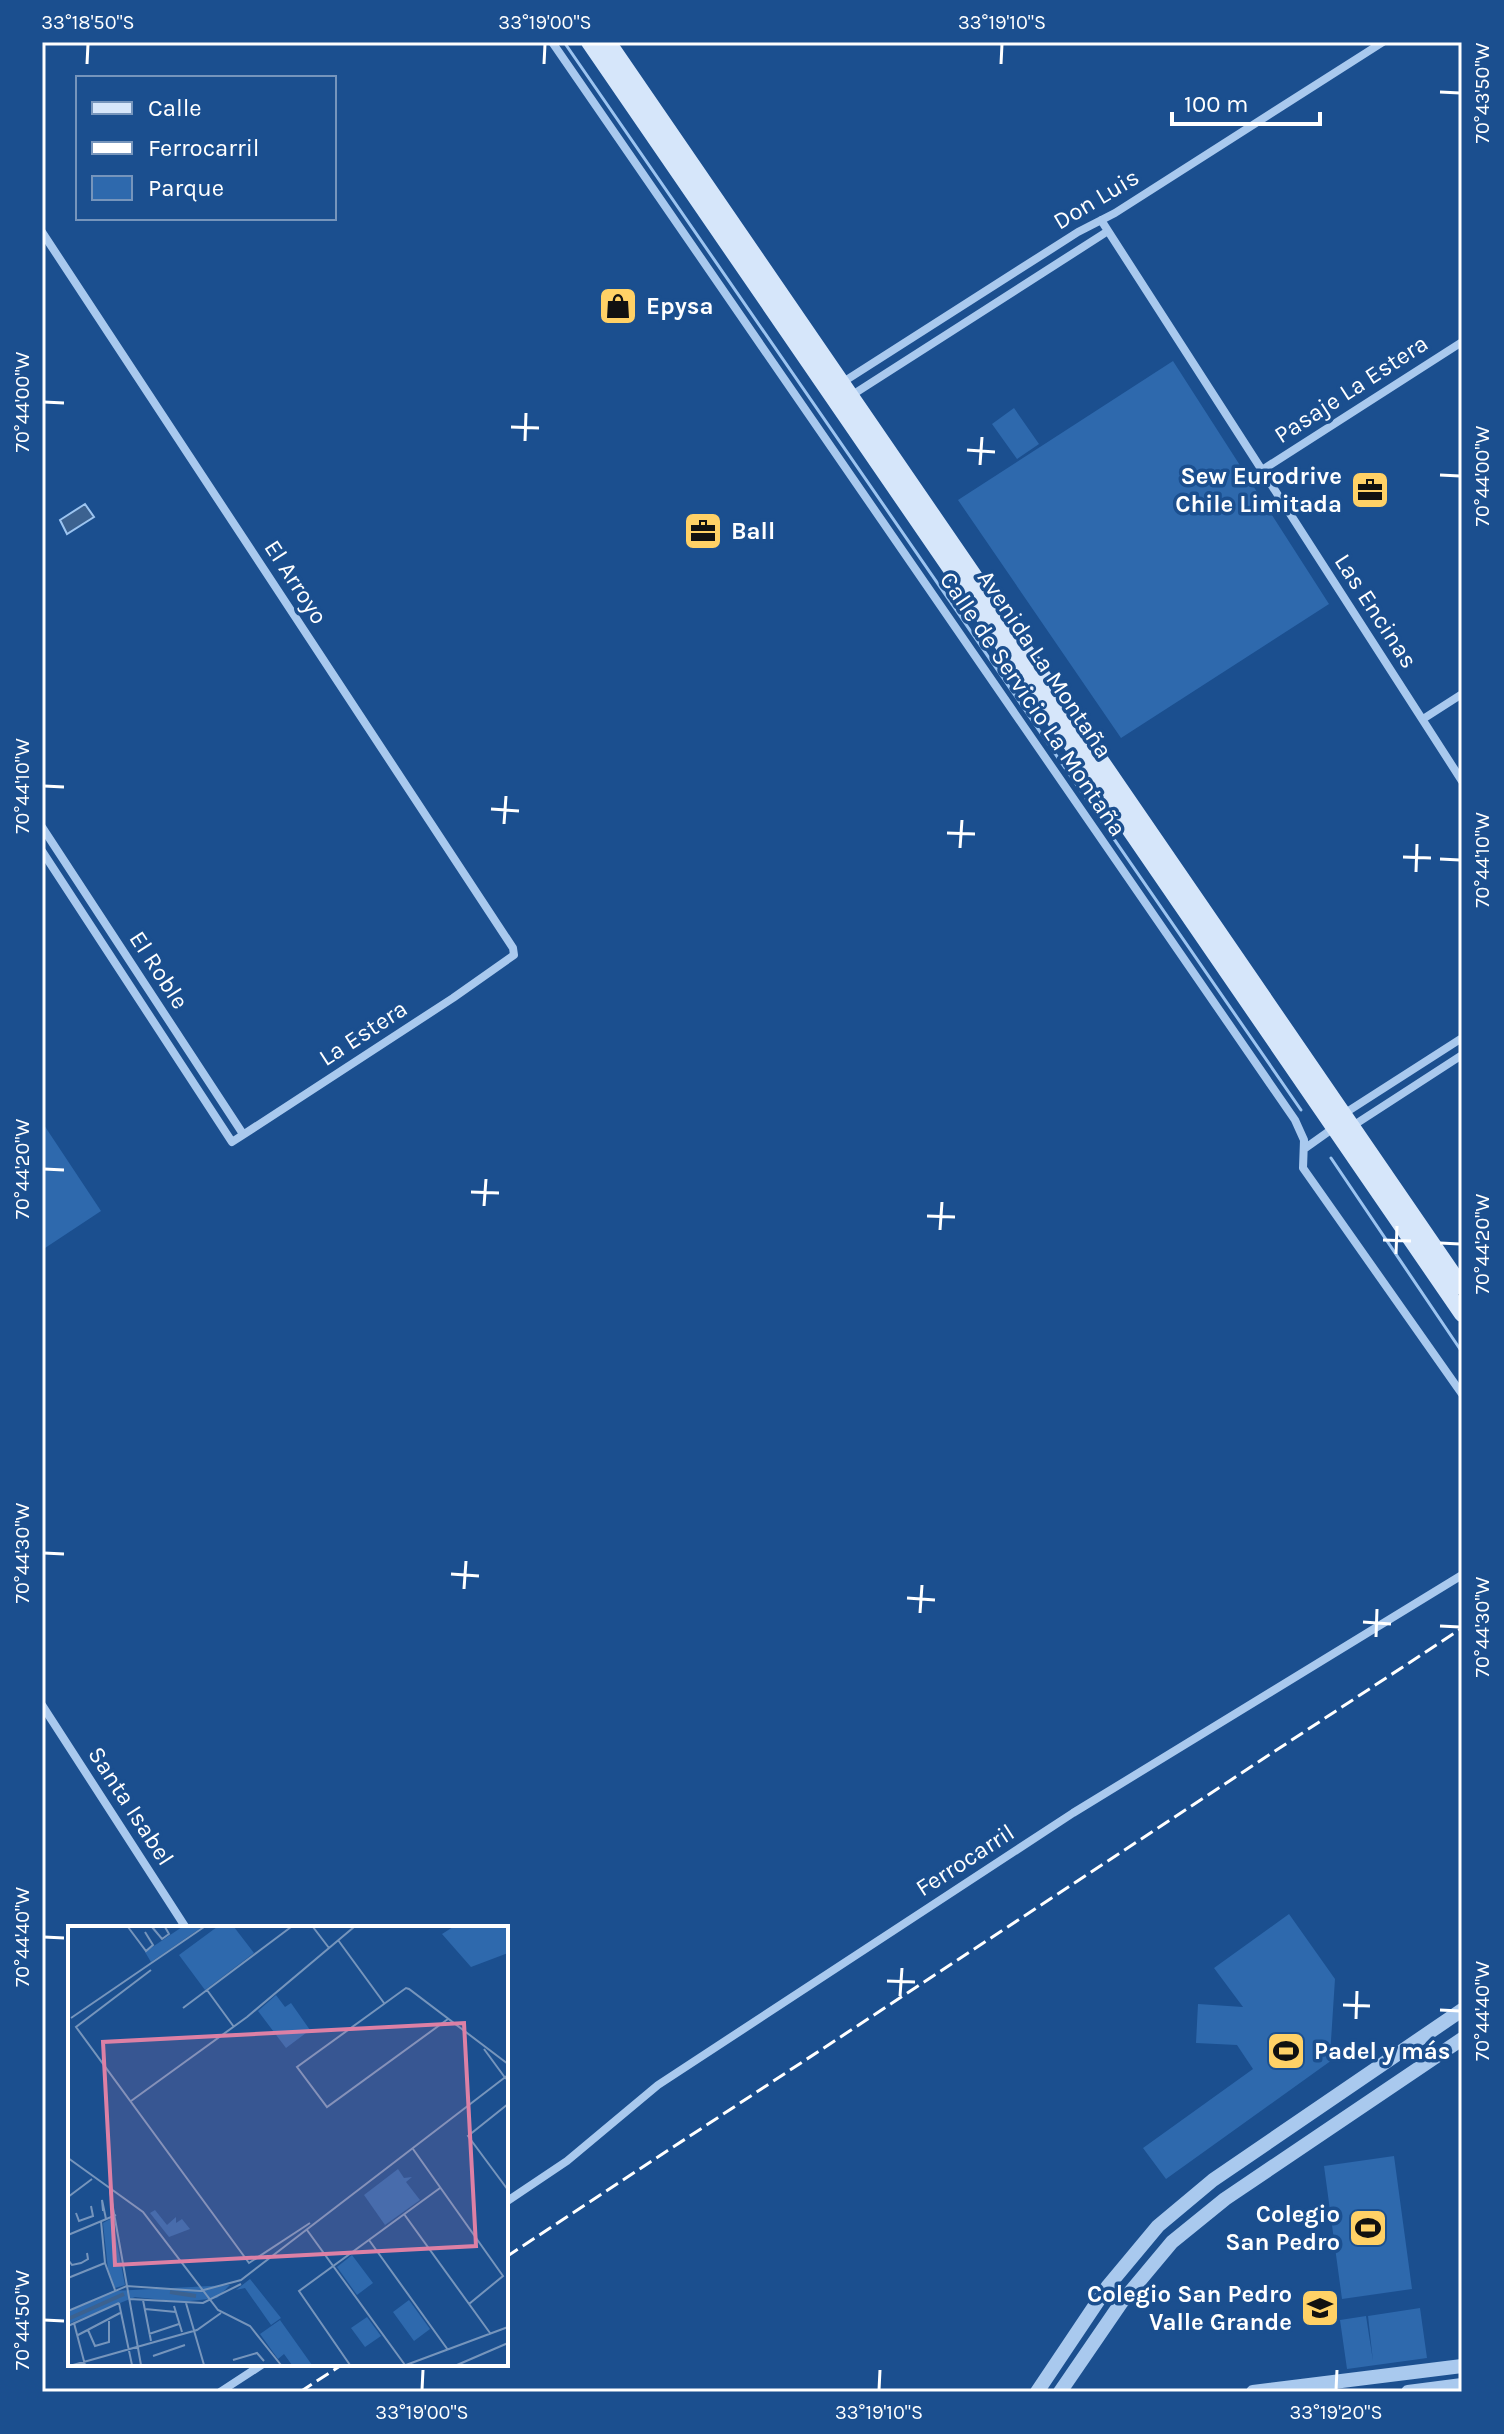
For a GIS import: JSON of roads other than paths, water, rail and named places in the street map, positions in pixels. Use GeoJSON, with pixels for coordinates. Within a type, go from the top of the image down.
{"type":"FeatureCollection","features":[{"type":"Feature","properties":{"kind":"main road","name":"Avenida La Montaña"},"geometry":{"type":"LineString","coordinates":[[589,42],[788,317]]}},
{"type":"Feature","properties":{"kind":"main road","name":"Avenida La Montaña"},"geometry":{"type":"LineString","coordinates":[[608,42],[840,393],[1343,1123],[1462,1287]]}},
{"type":"Feature","properties":{"kind":"main road","name":"Avenida La Montaña"},"geometry":{"type":"LineString","coordinates":[[1343,1123],[1462,1314]]}},
{"type":"Feature","properties":{"kind":"street","name":"Calle de Servicio La Montaña"},"geometry":{"type":"LineString","coordinates":[[552,42],[1295,1120],[1302,1131],[1303,1168],[1462,1394]]}},
{"type":"Feature","properties":{"kind":"street","name":"Don Luis"},"geometry":{"type":"LineString","coordinates":[[840,393],[1078,232],[1383,42]]}},
{"type":"Feature","properties":{"kind":"street","name":"Las Encinas"},"geometry":{"type":"LineString","coordinates":[[1101,220],[1462,781]]}},
{"type":"Feature","properties":{"kind":"street"},"geometry":{"type":"LineString","coordinates":[[840,393],[1108,231]]}},
{"type":"Feature","properties":{"kind":"street","name":"El Arroyo"},"geometry":{"type":"LineString","coordinates":[[42,232],[504,934],[514,955]]}},
{"type":"Feature","properties":{"kind":"street","name":"Pasaje La Estera"},"geometry":{"type":"LineString","coordinates":[[1262,470],[1462,342]]}},
{"type":"Feature","properties":{"kind":"street"},"geometry":{"type":"LineString","coordinates":[[1423,719],[1462,694]]}},
{"type":"Feature","properties":{"kind":"street","name":"El Roble"},"geometry":{"type":"LineString","coordinates":[[42,827],[243,1134]]}},
{"type":"Feature","properties":{"kind":"street","name":"El Roble"},"geometry":{"type":"LineString","coordinates":[[42,851],[232,1142]]}},
{"type":"Feature","properties":{"kind":"street","name":"La Estera"},"geometry":{"type":"LineString","coordinates":[[232,1142],[514,955]]}},
{"type":"Feature","properties":{"kind":"street"},"geometry":{"type":"LineString","coordinates":[[1304,1149],[1462,1038]]}},
{"type":"Feature","properties":{"kind":"street"},"geometry":{"type":"LineString","coordinates":[[1343,1123],[1462,1055]]}},
{"type":"Feature","properties":{"kind":"street","name":"Ferrocarril"},"geometry":{"type":"LineString","coordinates":[[508,2201],[567,2161],[658,2085],[994,1864],[1462,1575]]}},
{"type":"Feature","properties":{"kind":"street","name":"Santa Isabel"},"geometry":{"type":"LineString","coordinates":[[42,1705],[185,1926]]}},
{"type":"Feature","properties":{"kind":"street"},"geometry":{"type":"LineString","coordinates":[[1037,2392],[1108,2286],[1158,2226],[1213,2180],[1462,2010]]}},
{"type":"Feature","properties":{"kind":"street"},"geometry":{"type":"LineString","coordinates":[[1060,2392],[1121,2303],[1172,2242],[1225,2199],[1462,2039]]}},
{"type":"Feature","properties":{"kind":"street"},"geometry":{"type":"LineString","coordinates":[[220,2392],[260,2366]]}},
{"type":"Feature","properties":{"kind":"street"},"geometry":{"type":"LineString","coordinates":[[1253,2392],[1462,2366]]}},
{"type":"Feature","properties":{"kind":"street"},"geometry":{"type":"LineString","coordinates":[[1054,2367],[1057,2380],[1070,2377]]}},
{"type":"Feature","properties":{"kind":"street"},"geometry":{"type":"LineString","coordinates":[[1408,2392],[1462,2385]]}},
{"type":"Feature","properties":{"kind":"waterway"},"geometry":{"type":"LineString","coordinates":[[564,42],[1301,1110]]}},
{"type":"Feature","properties":{"kind":"waterway"},"geometry":{"type":"LineString","coordinates":[[1331,1158],[1462,1352]]}},
{"type":"Feature","properties":{"kind":"railway"},"geometry":{"type":"LineString","coordinates":[[508,2256],[1462,1628]]}},
{"type":"Feature","properties":{"kind":"railway"},"geometry":{"type":"LineString","coordinates":[[300,2392],[340,2366]]}},
{"type":"Feature","properties":{"kind":"place","name":"Epysa"},"geometry":{"type":"Point","coordinates":[618,306]}},
{"type":"Feature","properties":{"kind":"place","name":"Sew Eurodrive Chile Limitada"},"geometry":{"type":"Point","coordinates":[1370,490]}},
{"type":"Feature","properties":{"kind":"place","name":"Ball"},"geometry":{"type":"Point","coordinates":[703,531]}},
{"type":"Feature","properties":{"kind":"place","name":"Padel y más"},"geometry":{"type":"Point","coordinates":[1286,2051]}},
{"type":"Feature","properties":{"kind":"place","name":"Colegio San Pedro"},"geometry":{"type":"Point","coordinates":[1368,2228]}},
{"type":"Feature","properties":{"kind":"place","name":"Colegio San Pedro Valle Grande"},"geometry":{"type":"Point","coordinates":[1320,2308]}}]}
